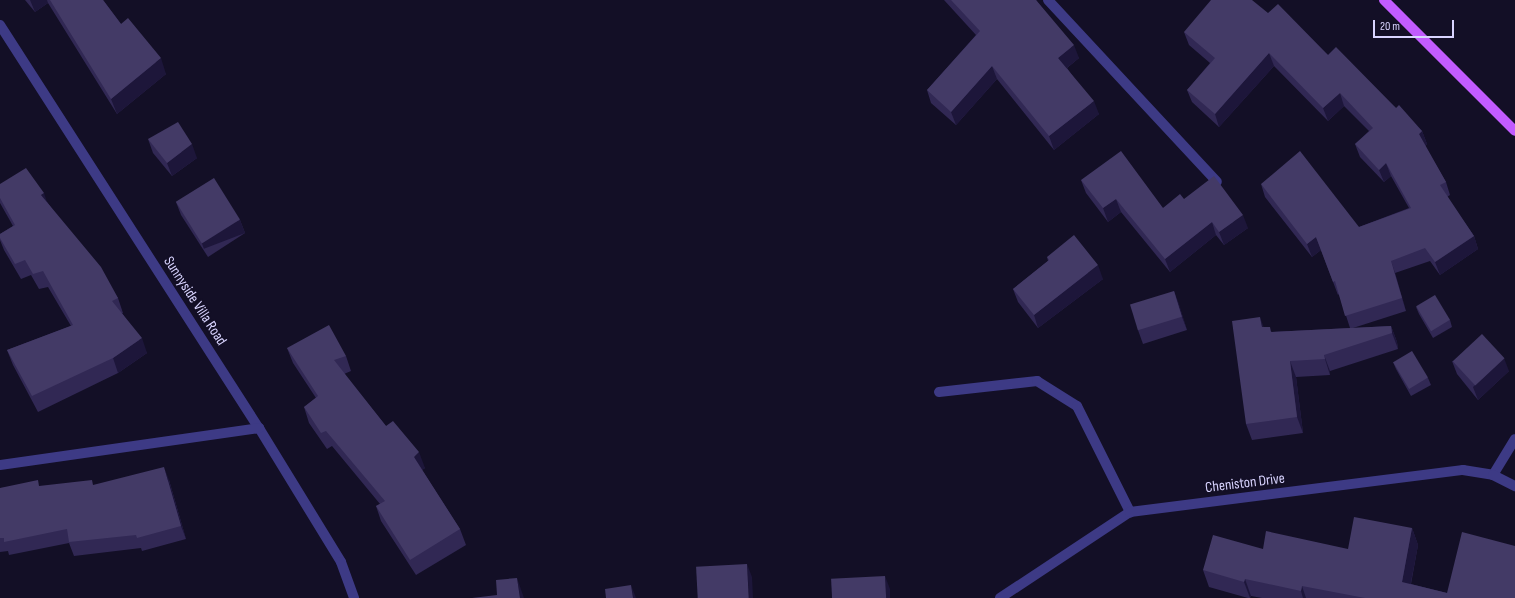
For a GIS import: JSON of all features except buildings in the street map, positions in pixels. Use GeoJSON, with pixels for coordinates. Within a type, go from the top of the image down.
{"type":"FeatureCollection","features":[{"type":"Feature","properties":{"kind":"main road"},"geometry":{"type":"LineString","coordinates":[[1384,0],[1515,132]]}},
{"type":"Feature","properties":{"kind":"street"},"geometry":{"type":"LineString","coordinates":[[1048,0],[1217,182]]}},
{"type":"Feature","properties":{"kind":"street","name":"Sunnyside Villa Road"},"geometry":{"type":"LineString","coordinates":[[0,25],[259,428],[341,562],[354,598]]}},
{"type":"Feature","properties":{"kind":"street"},"geometry":{"type":"LineString","coordinates":[[939,392],[1037,381],[1077,406],[1130,512]]}},
{"type":"Feature","properties":{"kind":"street"},"geometry":{"type":"LineString","coordinates":[[0,465],[259,428]]}},
{"type":"Feature","properties":{"kind":"street"},"geometry":{"type":"LineString","coordinates":[[1493,475],[1515,439]]}},
{"type":"Feature","properties":{"kind":"street","name":"Cheniston Drive"},"geometry":{"type":"LineString","coordinates":[[1000,598],[1130,512],[1464,470],[1493,475],[1515,486]]}}]}
